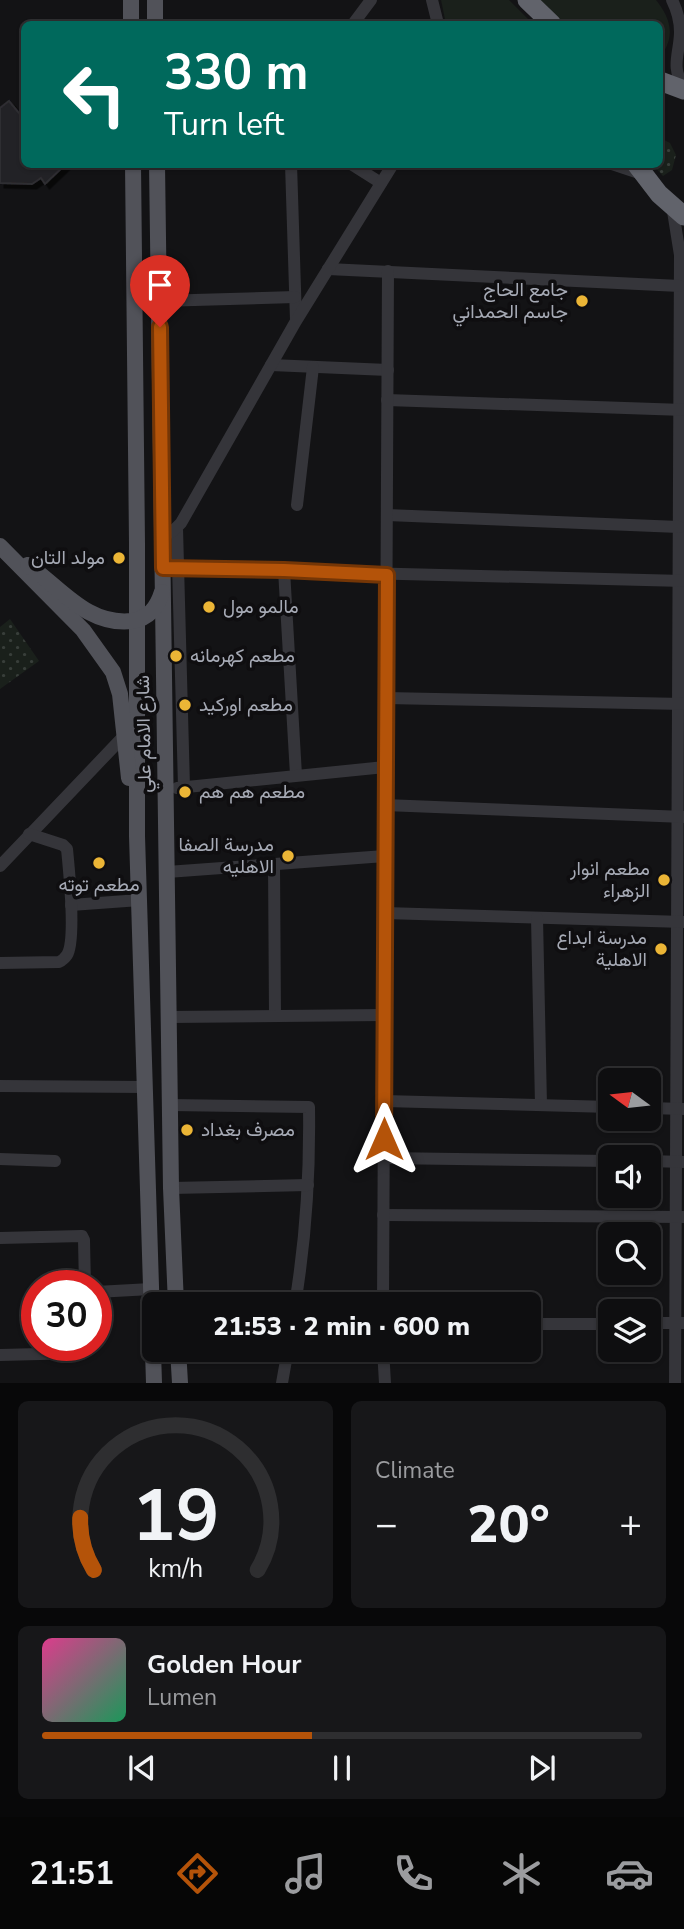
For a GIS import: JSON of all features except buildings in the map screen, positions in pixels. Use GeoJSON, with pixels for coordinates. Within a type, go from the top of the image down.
{"type":"FeatureCollection","features":[{"type":"Feature","properties":{"kind":"highway"},"geometry":{"type":"LineString","coordinates":[[527,0],[549,21]]}},
{"type":"Feature","properties":{"kind":"highway"},"geometry":{"type":"LineString","coordinates":[[663,82],[684,88]]}},
{"type":"Feature","properties":{"kind":"highway"},"geometry":{"type":"LineString","coordinates":[[640,169],[678,211]]}},
{"type":"Feature","properties":{"kind":"main road"},"geometry":{"type":"LineString","coordinates":[[131,0],[131,21]]}},
{"type":"Feature","properties":{"kind":"main road"},"geometry":{"type":"LineString","coordinates":[[155,0],[155,21]]}},
{"type":"Feature","properties":{"kind":"main road","name":"شارع الامام علي"},"geometry":{"type":"LineString","coordinates":[[133,168],[137,836],[154,1383]]}},
{"type":"Feature","properties":{"kind":"main road","name":"شارع الامام علي"},"geometry":{"type":"LineString","coordinates":[[157,168],[159,301],[171,568],[163,590],[171,1188],[175,1292]]}},
{"type":"Feature","properties":{"kind":"main road"},"geometry":{"type":"LineString","coordinates":[[0,546],[49,580],[68,600],[87,612],[112,621],[137,620],[151,612],[163,590]]}},
{"type":"Feature","properties":{"kind":"main road","name":"شارع الامام علي"},"geometry":{"type":"LineString","coordinates":[[0,546],[83,630],[113,672],[120,694],[123,737],[137,836]]}},
{"type":"Feature","properties":{"kind":"main road"},"geometry":{"type":"LineString","coordinates":[[137,691],[143,676],[150,674],[156,676],[164,692]]}},
{"type":"Feature","properties":{"kind":"main road"},"geometry":{"type":"LineString","coordinates":[[179,1362],[180,1383]]}},
{"type":"Feature","properties":{"kind":"street"},"geometry":{"type":"LineString","coordinates":[[355,21],[371,0]]}},
{"type":"Feature","properties":{"kind":"street"},"geometry":{"type":"LineString","coordinates":[[432,0],[437,21]]}},
{"type":"Feature","properties":{"kind":"street"},"geometry":{"type":"LineString","coordinates":[[678,5],[680,31],[677,76],[684,88]]}},
{"type":"Feature","properties":{"kind":"street"},"geometry":{"type":"LineString","coordinates":[[291,168],[296,321]]}},
{"type":"Feature","properties":{"kind":"street"},"geometry":{"type":"LineString","coordinates":[[357,168],[381,183]]}},
{"type":"Feature","properties":{"kind":"street"},"geometry":{"type":"LineString","coordinates":[[170,532],[390,168]]}},
{"type":"Feature","properties":{"kind":"street"},"geometry":{"type":"LineString","coordinates":[[675,1383],[680,1323],[679,527],[682,251],[678,211]]}},
{"type":"Feature","properties":{"kind":"street"},"geometry":{"type":"LineString","coordinates":[[328,269],[680,286]]}},
{"type":"Feature","properties":{"kind":"street"},"geometry":{"type":"LineString","coordinates":[[383,1292],[388,271]]}},
{"type":"Feature","properties":{"kind":"street"},"geometry":{"type":"LineString","coordinates":[[159,301],[295,297]]}},
{"type":"Feature","properties":{"kind":"street"},"geometry":{"type":"LineString","coordinates":[[271,365],[388,370]]}},
{"type":"Feature","properties":{"kind":"street"},"geometry":{"type":"LineString","coordinates":[[297,505],[313,367]]}},
{"type":"Feature","properties":{"kind":"street"},"geometry":{"type":"LineString","coordinates":[[387,400],[682,410]]}},
{"type":"Feature","properties":{"kind":"street"},"geometry":{"type":"LineString","coordinates":[[387,515],[679,527]]}},
{"type":"Feature","properties":{"kind":"street"},"geometry":{"type":"LineString","coordinates":[[184,787],[171,568],[681,581]]}},
{"type":"Feature","properties":{"kind":"street"},"geometry":{"type":"LineString","coordinates":[[284,570],[296,775]]}},
{"type":"Feature","properties":{"kind":"street"},"geometry":{"type":"LineString","coordinates":[[386,698],[681,704]]}},
{"type":"Feature","properties":{"kind":"street"},"geometry":{"type":"LineString","coordinates":[[0,866],[123,737]]}},
{"type":"Feature","properties":{"kind":"street"},"geometry":{"type":"LineString","coordinates":[[165,789],[386,768]]}},
{"type":"Feature","properties":{"kind":"street"},"geometry":{"type":"LineString","coordinates":[[385,805],[681,817]]}},
{"type":"Feature","properties":{"kind":"street"},"geometry":{"type":"LineString","coordinates":[[0,963],[59,962],[67,957],[70,948],[71,905],[67,849],[63,845],[29,834]]}},
{"type":"Feature","properties":{"kind":"street"},"geometry":{"type":"LineString","coordinates":[[167,872],[385,856]]}},
{"type":"Feature","properties":{"kind":"street"},"geometry":{"type":"LineString","coordinates":[[274,864],[275,1016]]}},
{"type":"Feature","properties":{"kind":"street"},"geometry":{"type":"LineString","coordinates":[[71,905],[139,900]]}},
{"type":"Feature","properties":{"kind":"street"},"geometry":{"type":"LineString","coordinates":[[385,913],[681,922]]}},
{"type":"Feature","properties":{"kind":"street"},"geometry":{"type":"LineString","coordinates":[[537,918],[541,1105]]}},
{"type":"Feature","properties":{"kind":"street"},"geometry":{"type":"LineString","coordinates":[[169,1017],[384,1015]]}},
{"type":"Feature","properties":{"kind":"street"},"geometry":{"type":"LineString","coordinates":[[0,1086],[146,1087]]}},
{"type":"Feature","properties":{"kind":"street"},"geometry":{"type":"LineString","coordinates":[[384,1101],[598,1107]]}},
{"type":"Feature","properties":{"kind":"street"},"geometry":{"type":"LineString","coordinates":[[170,1105],[309,1107],[308,1185],[297,1292]]}},
{"type":"Feature","properties":{"kind":"street"},"geometry":{"type":"LineString","coordinates":[[662,1108],[680,1109]]}},
{"type":"Feature","properties":{"kind":"street"},"geometry":{"type":"LineString","coordinates":[[384,1158],[598,1161]]}},
{"type":"Feature","properties":{"kind":"street"},"geometry":{"type":"LineString","coordinates":[[0,1159],[55,1161]]}},
{"type":"Feature","properties":{"kind":"street"},"geometry":{"type":"LineString","coordinates":[[661,1161],[680,1162]]}},
{"type":"Feature","properties":{"kind":"street"},"geometry":{"type":"LineString","coordinates":[[171,1188],[308,1185]]}},
{"type":"Feature","properties":{"kind":"street"},"geometry":{"type":"LineString","coordinates":[[383,1215],[680,1217]]}},
{"type":"Feature","properties":{"kind":"street"},"geometry":{"type":"LineString","coordinates":[[0,1238],[82,1237],[85,1270]]}},
{"type":"Feature","properties":{"kind":"street"},"geometry":{"type":"LineString","coordinates":[[112,1291],[151,1289]]}},
{"type":"Feature","properties":{"kind":"street"},"geometry":{"type":"LineString","coordinates":[[661,1323],[680,1323]]}},
{"type":"Feature","properties":{"kind":"street"},"geometry":{"type":"LineString","coordinates":[[541,1324],[598,1324]]}},
{"type":"Feature","properties":{"kind":"street"},"geometry":{"type":"LineString","coordinates":[[0,1355],[21,1354]]}},
{"type":"Feature","properties":{"kind":"street"},"geometry":{"type":"LineString","coordinates":[[282,1383],[286,1362]]}},
{"type":"Feature","properties":{"kind":"street"},"geometry":{"type":"LineString","coordinates":[[384,1362],[385,1383]]}},
{"type":"Feature","properties":{"kind":"shaded area"},"geometry":{"type":"Polygon","coordinates":[[[441,0],[509,0],[530,21],[445,21],[441,0]]]}},
{"type":"Feature","properties":{"kind":"shaded area"},"geometry":{"type":"Polygon","coordinates":[[[538,0],[656,0],[668,21],[670,35],[663,53],[663,21],[561,21],[538,0]]]}},
{"type":"Feature","properties":{"kind":"shaded area"},"geometry":{"type":"Polygon","coordinates":[[[663,140],[670,143],[676,155],[672,170],[663,176],[656,168],[663,168],[663,140]]]}},
{"type":"Feature","properties":{"kind":"shaded area"},"geometry":{"type":"Polygon","coordinates":[[[10,619],[39,661],[0,689],[0,627],[10,619]]]}},
{"type":"Feature","properties":{"kind":"place","name":"جامع الحاج جاسم الحمداني"},"geometry":{"type":"Point","coordinates":[582,301]}},
{"type":"Feature","properties":{"kind":"place","name":"مولد التان"},"geometry":{"type":"Point","coordinates":[119,558]}},
{"type":"Feature","properties":{"kind":"place","name":"مالمو مول"},"geometry":{"type":"Point","coordinates":[209,607]}},
{"type":"Feature","properties":{"kind":"place","name":"مطعم كهرمانه"},"geometry":{"type":"Point","coordinates":[176,656]}},
{"type":"Feature","properties":{"kind":"place","name":"مطعم اوركيد"},"geometry":{"type":"Point","coordinates":[185,705]}},
{"type":"Feature","properties":{"kind":"place","name":"مطعم هم هم"},"geometry":{"type":"Point","coordinates":[185,792]}},
{"type":"Feature","properties":{"kind":"place","name":"مدرسة الصفا الاهليه"},"geometry":{"type":"Point","coordinates":[288,856]}},
{"type":"Feature","properties":{"kind":"place","name":"مطعم توته"},"geometry":{"type":"Point","coordinates":[99,863]}},
{"type":"Feature","properties":{"kind":"place","name":"مطعم انوار الزهراء"},"geometry":{"type":"Point","coordinates":[664,880]}},
{"type":"Feature","properties":{"kind":"place","name":"مدرسة ابداع الاهلية"},"geometry":{"type":"Point","coordinates":[661,949]}},
{"type":"Feature","properties":{"kind":"place","name":"مصرف بغداد"},"geometry":{"type":"Point","coordinates":[187,1130]}},
{"type":"Feature","properties":{"kind":"route"},"geometry":{"type":"LineString","coordinates":[[160,327],[163,568],[387,575],[384,1139]]}}]}
